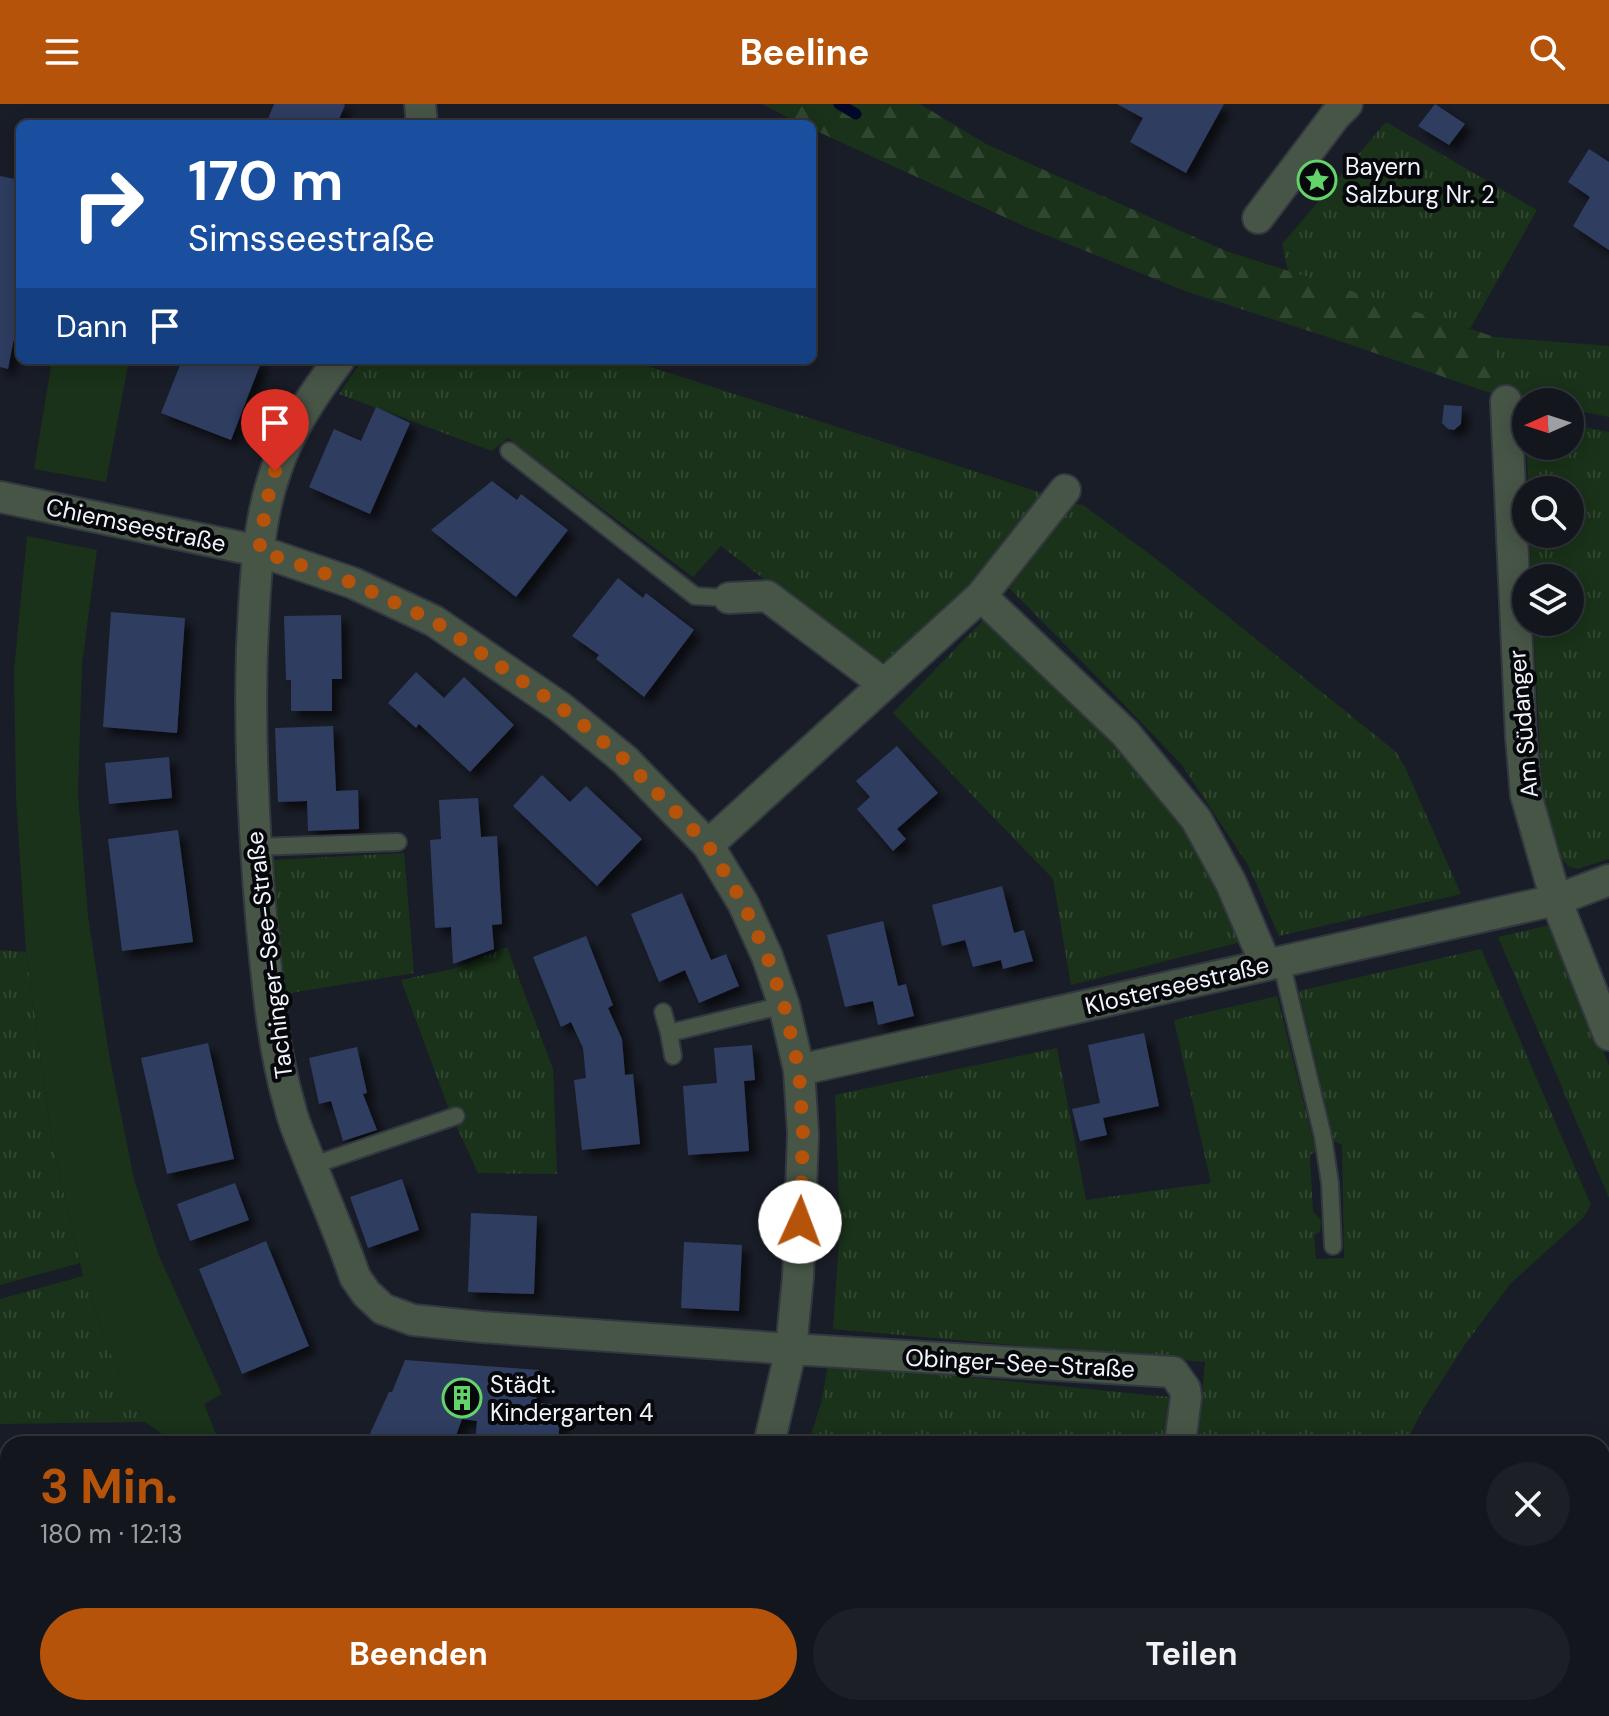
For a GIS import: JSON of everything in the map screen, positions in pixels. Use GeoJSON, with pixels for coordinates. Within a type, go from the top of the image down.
{"type":"FeatureCollection","features":[{"type":"Feature","properties":{"kind":"street"},"geometry":{"type":"LineString","coordinates":[[1258,218],[1332,108]]}},
{"type":"Feature","properties":{"kind":"street","name":"Tachinger-See-Straße"},"geometry":{"type":"LineString","coordinates":[[336,364],[286,444],[266,505],[254,616],[251,769],[255,847],[277,1056],[290,1110],[355,1277],[383,1309],[413,1320],[791,1349]]}},
{"type":"Feature","properties":{"kind":"street","name":"Am Südanger"},"geometry":{"type":"LineString","coordinates":[[1506,401],[1526,795],[1556,900],[1609,1035]]}},
{"type":"Feature","properties":{"kind":"street"},"geometry":{"type":"LineString","coordinates":[[708,845],[981,596],[1065,490]]}},
{"type":"Feature","properties":{"kind":"street","name":"Chiemseestraße"},"geometry":{"type":"LineString","coordinates":[[0,497],[259,551],[353,583],[434,621],[560,707],[614,751],[708,845],[743,903],[767,956],[784,1005],[799,1070],[803,1134],[798,1277],[791,1349],[771,1436]]}},
{"type":"Feature","properties":{"kind":"street"},"geometry":{"type":"LineString","coordinates":[[729,598],[767,596],[884,684]]}},
{"type":"Feature","properties":{"kind":"street"},"geometry":{"type":"LineString","coordinates":[[981,596],[1125,733],[1196,819],[1274,963]]}},
{"type":"Feature","properties":{"kind":"street"},"geometry":{"type":"LineString","coordinates":[[1556,900],[1609,880]]}},
{"type":"Feature","properties":{"kind":"street","name":"Klosterseestraße"},"geometry":{"type":"LineString","coordinates":[[799,1070],[1556,900]]}},
{"type":"Feature","properties":{"kind":"street","name":"Obinger-See-Straße"},"geometry":{"type":"LineString","coordinates":[[791,1349],[1173,1372],[1185,1389],[1181,1436]]}},
{"type":"Feature","properties":{"kind":"lane"},"geometry":{"type":"LineString","coordinates":[[509,451],[695,596],[729,598]]}},
{"type":"Feature","properties":{"kind":"lane"},"geometry":{"type":"LineString","coordinates":[[255,847],[398,842]]}},
{"type":"Feature","properties":{"kind":"lane"},"geometry":{"type":"LineString","coordinates":[[1274,963],[1323,1137],[1330,1183],[1333,1246]]}},
{"type":"Feature","properties":{"kind":"lane"},"geometry":{"type":"LineString","coordinates":[[669,1033],[784,1005]]}},
{"type":"Feature","properties":{"kind":"lane"},"geometry":{"type":"LineString","coordinates":[[663,1012],[673,1056]]}},
{"type":"Feature","properties":{"kind":"lane"},"geometry":{"type":"LineString","coordinates":[[311,1166],[456,1116]]}},
{"type":"Feature","properties":{"kind":"green space"},"geometry":{"type":"Polygon","coordinates":[[[762,104],[920,104],[986,144],[1226,251],[1495,337],[1493,349],[1497,369],[1484,391],[1185,291],[1026,227],[816,131],[816,120],[792,120],[762,104]]]}},
{"type":"Feature","properties":{"kind":"green space"},"geometry":{"type":"Polygon","coordinates":[[[1386,122],[1537,210],[1470,329],[1288,271],[1282,244],[1386,122]]]}},
{"type":"Feature","properties":{"kind":"green space"},"geometry":{"type":"Polygon","coordinates":[[[1495,337],[1609,346],[1609,417],[1584,412],[1584,388],[1512,388],[1512,397],[1484,391],[1497,369],[1493,349],[1495,337]]]}},
{"type":"Feature","properties":{"kind":"green space"},"geometry":{"type":"Polygon","coordinates":[[[51,364],[128,364],[106,482],[34,469],[51,364]]]}},
{"type":"Feature","properties":{"kind":"green space"},"geometry":{"type":"Polygon","coordinates":[[[359,364],[641,364],[1048,495],[1020,536],[890,662],[868,659],[721,546],[693,577],[508,438],[492,451],[339,394],[359,364]]]}},
{"type":"Feature","properties":{"kind":"green space"},"geometry":{"type":"Polygon","coordinates":[[[1584,427],[1609,432],[1609,859],[1577,869],[1568,866],[1550,845],[1543,803],[1534,636],[1584,636],[1584,564],[1531,564],[1530,548],[1584,548],[1584,476],[1528,476],[1527,460],[1584,460],[1584,427]]]}},
{"type":"Feature","properties":{"kind":"green space"},"geometry":{"type":"Polygon","coordinates":[[[1068,503],[1083,505],[1159,561],[1396,752],[1461,894],[1279,936],[1248,865],[1182,765],[1003,582],[1068,503]]]}},
{"type":"Feature","properties":{"kind":"green space"},"geometry":{"type":"Polygon","coordinates":[[[27,536],[97,550],[82,664],[78,794],[88,916],[109,1054],[134,1179],[159,1256],[222,1394],[204,1404],[217,1436],[165,1436],[145,1422],[121,1381],[83,1276],[52,1141],[26,952],[16,798],[14,670],[27,536]]]}},
{"type":"Feature","properties":{"kind":"green space"},"geometry":{"type":"Polygon","coordinates":[[[987,616],[1165,799],[1199,849],[1241,942],[1071,985],[1053,879],[893,713],[987,616]]]}},
{"type":"Feature","properties":{"kind":"green space"},"geometry":{"type":"Polygon","coordinates":[[[404,853],[414,973],[284,994],[272,860],[404,853]]]}},
{"type":"Feature","properties":{"kind":"green space"},"geometry":{"type":"Polygon","coordinates":[[[1554,924],[1609,1066],[1609,1198],[1498,937],[1554,924]]]}},
{"type":"Feature","properties":{"kind":"green space"},"geometry":{"type":"Polygon","coordinates":[[[507,947],[553,1069],[557,1174],[478,1173],[450,1112],[401,980],[452,969],[507,947]]]}},
{"type":"Feature","properties":{"kind":"green space"},"geometry":{"type":"Polygon","coordinates":[[[1481,949],[1591,1205],[1583,1218],[1511,1283],[1466,1343],[1409,1436],[1199,1436],[1205,1362],[833,1329],[840,1227],[835,1095],[1057,1048],[1086,1200],[1211,1183],[1174,1020],[1277,996],[1316,1151],[1310,1155],[1313,1212],[1321,1220],[1320,1232],[1314,1235],[1316,1259],[1344,1258],[1342,1145],[1334,1141],[1299,991],[1481,949]]]}},
{"type":"Feature","properties":{"kind":"green space"},"geometry":{"type":"Polygon","coordinates":[[[0,950],[26,952],[52,1141],[80,1263],[0,1285],[0,950]]]}},
{"type":"Feature","properties":{"kind":"green space"},"geometry":{"type":"Polygon","coordinates":[[[83,1276],[121,1381],[145,1422],[0,1424],[0,1299],[83,1276]]]}},
{"type":"Feature","properties":{"kind":"green space"},"geometry":{"type":"Polygon","coordinates":[[[828,1363],[1169,1397],[1164,1436],[811,1436],[822,1400],[828,1363]]]}},
{"type":"Feature","properties":{"kind":"building"},"geometry":{"type":"Polygon","coordinates":[[[274,104],[345,105],[339,120],[268,120],[274,104]]]}},
{"type":"Feature","properties":{"kind":"building"},"geometry":{"type":"Polygon","coordinates":[[[1117,104],[1224,104],[1186,173],[1130,142],[1143,118],[1117,104]]]}},
{"type":"Feature","properties":{"kind":"building"},"geometry":{"type":"Polygon","coordinates":[[[1435,104],[1465,124],[1449,145],[1418,126],[1435,104]]]}},
{"type":"Feature","properties":{"kind":"building"},"geometry":{"type":"Polygon","coordinates":[[[1589,149],[1609,162],[1609,250],[1573,226],[1590,197],[1568,182],[1589,149]]]}},
{"type":"Feature","properties":{"kind":"building"},"geometry":{"type":"Polygon","coordinates":[[[0,176],[16,179],[16,328],[8,369],[0,367],[0,176]]]}},
{"type":"Feature","properties":{"kind":"building"},"geometry":{"type":"Polygon","coordinates":[[[180,364],[260,364],[231,440],[161,413],[180,364]]]}},
{"type":"Feature","properties":{"kind":"building"},"geometry":{"type":"Polygon","coordinates":[[[1444,405],[1462,406],[1461,424],[1454,430],[1442,423],[1444,405]]]}},
{"type":"Feature","properties":{"kind":"building"},"geometry":{"type":"Polygon","coordinates":[[[376,407],[410,423],[370,514],[309,487],[334,429],[361,441],[376,407]]]}},
{"type":"Feature","properties":{"kind":"building"},"geometry":{"type":"Polygon","coordinates":[[[492,481],[517,500],[521,494],[568,530],[516,597],[431,530],[492,481]]]}},
{"type":"Feature","properties":{"kind":"building"},"geometry":{"type":"Polygon","coordinates":[[[618,578],[643,598],[646,593],[694,630],[644,697],[596,659],[599,655],[572,636],[618,578]]]}},
{"type":"Feature","properties":{"kind":"building"},"geometry":{"type":"Polygon","coordinates":[[[111,612],[185,618],[177,733],[103,727],[111,612]]]}},
{"type":"Feature","properties":{"kind":"building"},"geometry":{"type":"Polygon","coordinates":[[[341,615],[342,679],[332,679],[332,711],[291,711],[291,680],[286,680],[284,616],[341,615]]]}},
{"type":"Feature","properties":{"kind":"building"},"geometry":{"type":"Polygon","coordinates":[[[416,672],[444,698],[464,677],[514,725],[470,772],[419,724],[416,728],[388,703],[416,672]]]}},
{"type":"Feature","properties":{"kind":"building"},"geometry":{"type":"Polygon","coordinates":[[[333,726],[336,791],[358,790],[359,829],[308,831],[307,801],[278,802],[275,728],[333,726]]]}},
{"type":"Feature","properties":{"kind":"building"},"geometry":{"type":"Polygon","coordinates":[[[897,746],[938,793],[897,829],[906,839],[893,851],[857,809],[870,797],[856,781],[897,746]]]}},
{"type":"Feature","properties":{"kind":"building"},"geometry":{"type":"Polygon","coordinates":[[[169,757],[172,798],[109,804],[105,763],[169,757]]]}},
{"type":"Feature","properties":{"kind":"building"},"geometry":{"type":"Polygon","coordinates":[[[542,775],[570,802],[586,786],[642,839],[597,886],[513,806],[542,775]]]}},
{"type":"Feature","properties":{"kind":"building"},"geometry":{"type":"Polygon","coordinates":[[[478,798],[481,837],[497,836],[502,924],[492,925],[494,949],[453,964],[451,927],[435,928],[430,840],[441,839],[439,800],[478,798]]]}},
{"type":"Feature","properties":{"kind":"building"},"geometry":{"type":"Polygon","coordinates":[[[178,830],[193,942],[122,951],[108,839],[178,830]]]}},
{"type":"Feature","properties":{"kind":"building"},"geometry":{"type":"Polygon","coordinates":[[[1002,886],[1014,933],[1024,930],[1033,961],[1003,969],[1001,960],[973,967],[965,940],[942,946],[932,905],[1002,886]]]}},
{"type":"Feature","properties":{"kind":"building"},"geometry":{"type":"Polygon","coordinates":[[[682,893],[711,960],[726,954],[739,986],[699,1003],[685,970],[659,982],[631,914],[682,893]]]}},
{"type":"Feature","properties":{"kind":"building"},"geometry":{"type":"Polygon","coordinates":[[[883,921],[898,986],[906,984],[914,1016],[878,1025],[873,1001],[845,1007],[827,935],[883,921]]]}},
{"type":"Feature","properties":{"kind":"building"},"geometry":{"type":"Polygon","coordinates":[[[586,936],[613,1005],[608,1008],[622,1039],[625,1075],[633,1074],[640,1144],[582,1150],[574,1080],[586,1078],[583,1048],[571,1022],[561,1027],[533,957],[586,936]]]}},
{"type":"Feature","properties":{"kind":"building"},"geometry":{"type":"Polygon","coordinates":[[[1144,1033],[1159,1106],[1103,1118],[1107,1135],[1080,1141],[1072,1109],[1100,1103],[1088,1045],[1144,1033]]]}},
{"type":"Feature","properties":{"kind":"building"},"geometry":{"type":"Polygon","coordinates":[[[208,1043],[234,1159],[167,1174],[141,1058],[208,1043]]]}},
{"type":"Feature","properties":{"kind":"building"},"geometry":{"type":"Polygon","coordinates":[[[752,1045],[755,1080],[744,1081],[749,1151],[688,1155],[683,1086],[717,1083],[714,1048],[752,1045]]]}},
{"type":"Feature","properties":{"kind":"building"},"geometry":{"type":"Polygon","coordinates":[[[357,1047],[367,1093],[363,1094],[377,1130],[343,1141],[331,1101],[319,1104],[309,1058],[357,1047]]]}},
{"type":"Feature","properties":{"kind":"building"},"geometry":{"type":"Polygon","coordinates":[[[402,1179],[419,1230],[368,1248],[350,1197],[402,1179]]]}},
{"type":"Feature","properties":{"kind":"building"},"geometry":{"type":"Polygon","coordinates":[[[235,1183],[249,1220],[190,1241],[177,1204],[235,1183]]]}},
{"type":"Feature","properties":{"kind":"building"},"geometry":{"type":"Polygon","coordinates":[[[471,1213],[537,1216],[534,1294],[468,1292],[471,1213]]]}},
{"type":"Feature","properties":{"kind":"building"},"geometry":{"type":"Polygon","coordinates":[[[266,1241],[309,1346],[242,1374],[199,1269],[266,1241]]]}},
{"type":"Feature","properties":{"kind":"building"},"geometry":{"type":"Polygon","coordinates":[[[684,1242],[742,1245],[739,1311],[681,1308],[684,1242]]]}},
{"type":"Feature","properties":{"kind":"building","name":"Städt. Kindergarten 4"},"geometry":{"type":"Polygon","coordinates":[[[405,1360],[539,1370],[536,1403],[561,1405],[559,1436],[476,1436],[477,1421],[462,1419],[456,1436],[369,1436],[389,1392],[392,1392],[405,1360]]]}},
{"type":"Feature","properties":{"kind":"waterway"},"geometry":{"type":"LineString","coordinates":[[839,104],[856,114]]}},
{"type":"Feature","properties":{"kind":"place","name":"Bayern Salzburg Nr. 2"},"geometry":{"type":"Point","coordinates":[1317,180]}},
{"type":"Feature","properties":{"kind":"place","name":"Städt. Kindergarten 4"},"geometry":{"type":"Point","coordinates":[462,1398]}},
{"type":"Feature","properties":{"kind":"route"},"geometry":{"type":"LineString","coordinates":[[275,471],[259,551],[353,583],[434,621],[582,724],[625,760],[708,845],[743,903],[767,956],[784,1005],[799,1070],[803,1134],[800,1222]]}}]}
